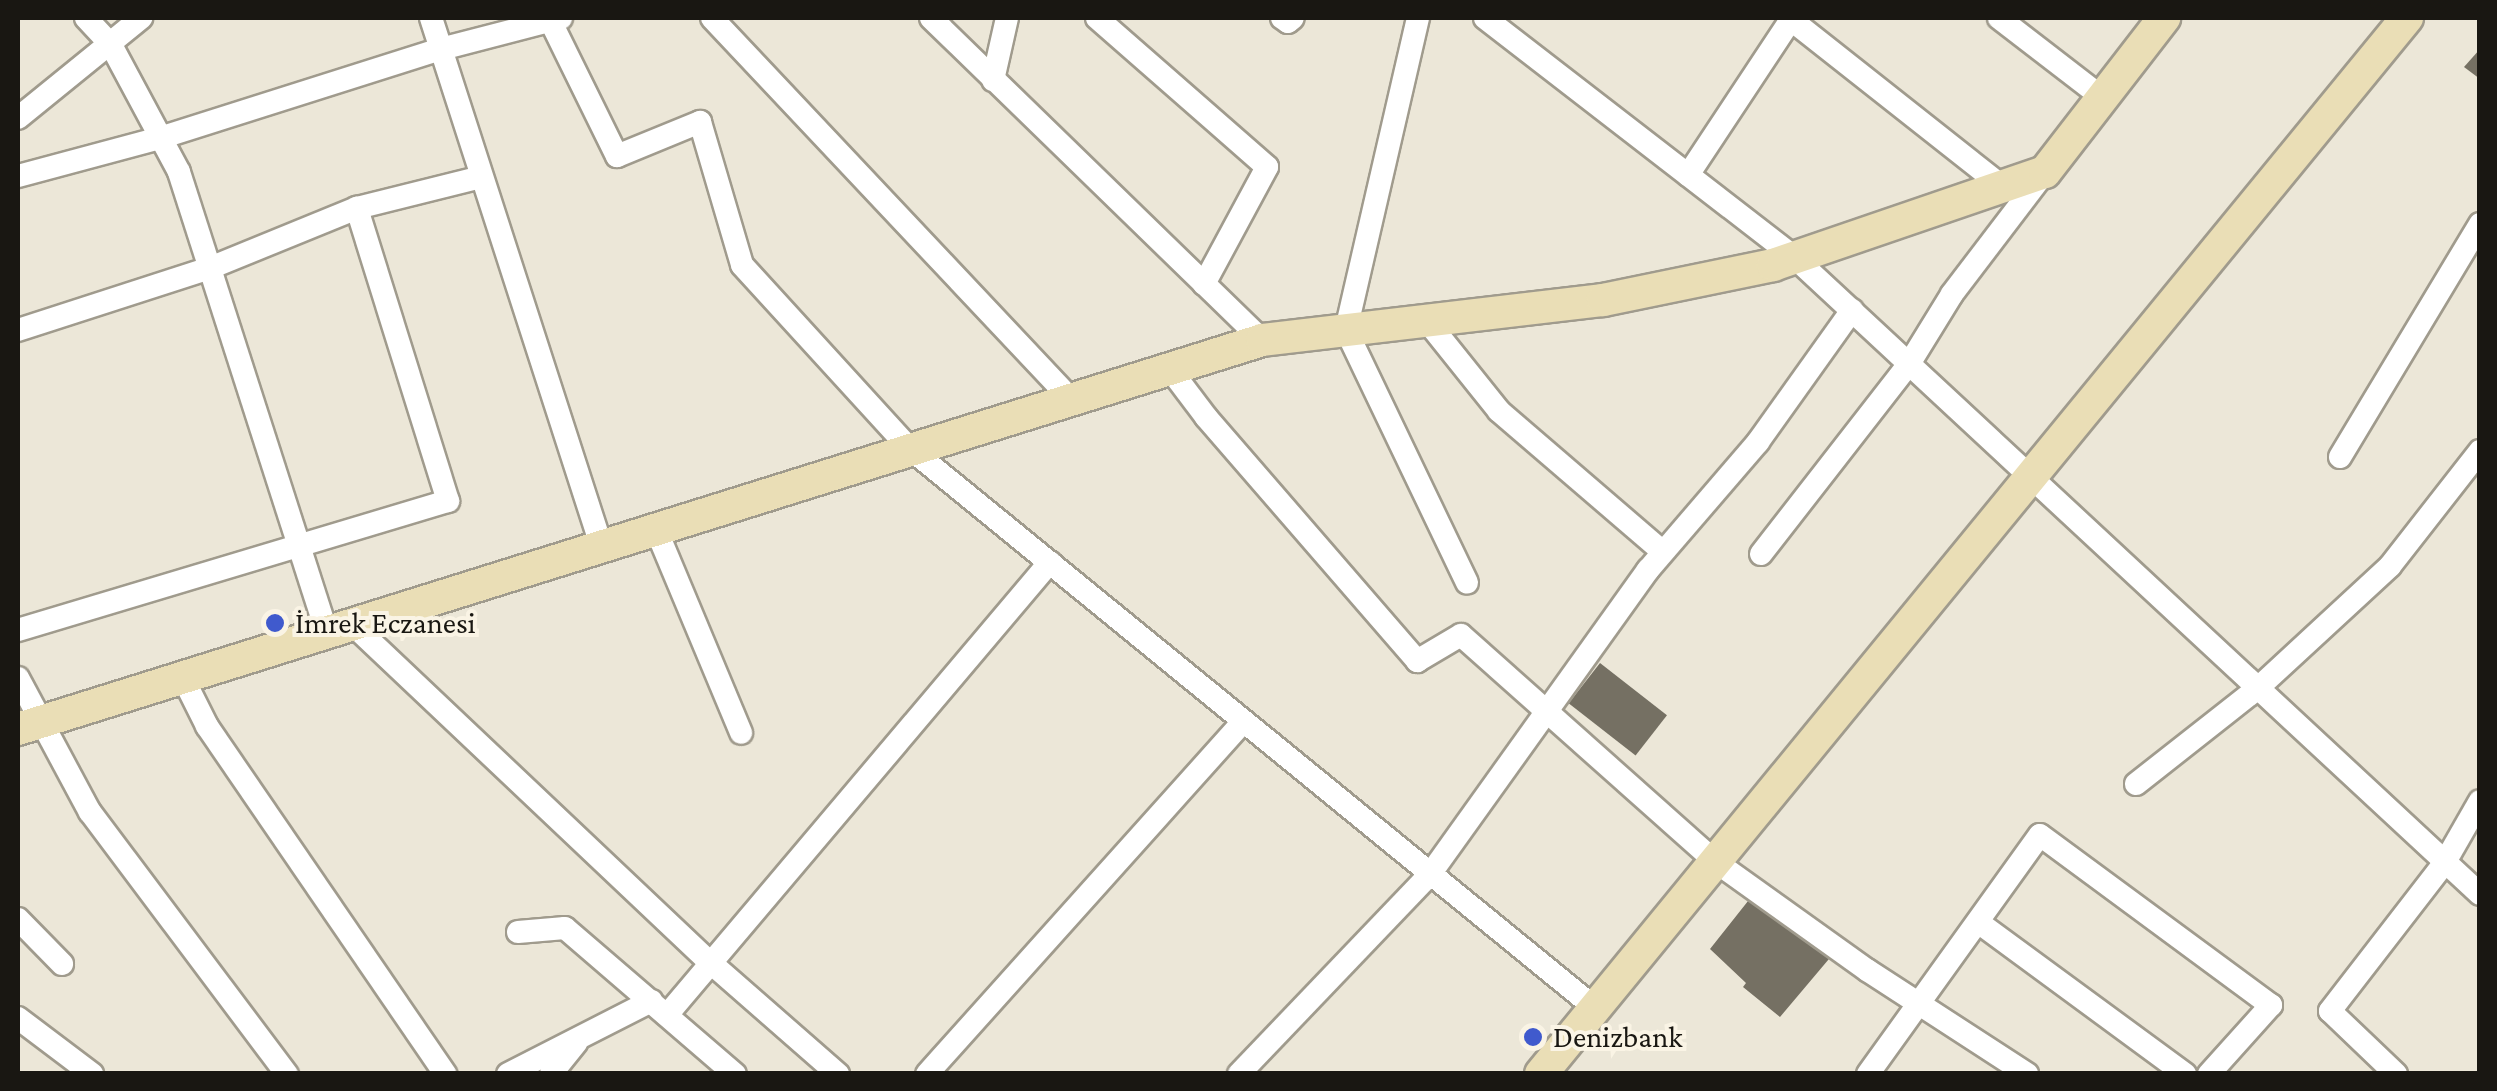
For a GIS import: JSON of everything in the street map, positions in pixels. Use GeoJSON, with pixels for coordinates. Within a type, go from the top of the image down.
{"type":"FeatureCollection","features":[{"type":"Feature","properties":{"kind":"street"},"geometry":{"type":"LineString","coordinates":[[86,18],[111,46],[179,172],[299,544],[340,628],[838,1074]]}},
{"type":"Feature","properties":{"kind":"street"},"geometry":{"type":"LineString","coordinates":[[18,118],[141,18]]}},
{"type":"Feature","properties":{"kind":"street"},"geometry":{"type":"LineString","coordinates":[[431,18],[601,544]]}},
{"type":"Feature","properties":{"kind":"street"},"geometry":{"type":"LineString","coordinates":[[712,18],[1070,398]]}},
{"type":"Feature","properties":{"kind":"street"},"geometry":{"type":"LineString","coordinates":[[931,18],[1262,340]]}},
{"type":"Feature","properties":{"kind":"street"},"geometry":{"type":"LineString","coordinates":[[992,80],[1007,18]]}},
{"type":"Feature","properties":{"kind":"street"},"geometry":{"type":"LineString","coordinates":[[1097,18],[1267,167],[1204,284]]}},
{"type":"Feature","properties":{"kind":"street"},"geometry":{"type":"LineString","coordinates":[[1282,18],[1288,22],[1293,18]]}},
{"type":"Feature","properties":{"kind":"street"},"geometry":{"type":"LineString","coordinates":[[1418,18],[1346,330],[1467,582]]}},
{"type":"Feature","properties":{"kind":"street"},"geometry":{"type":"LineString","coordinates":[[1485,18],[1795,258],[2480,894]]}},
{"type":"Feature","properties":{"kind":"street"},"geometry":{"type":"LineString","coordinates":[[1688,175],[1791,18],[2003,186]]}},
{"type":"Feature","properties":{"kind":"street"},"geometry":{"type":"LineString","coordinates":[[2000,18],[2102,98]]}},
{"type":"Feature","properties":{"kind":"street"},"geometry":{"type":"LineString","coordinates":[[1541,1074],[2406,18]]}},
{"type":"Feature","properties":{"kind":"street"},"geometry":{"type":"LineString","coordinates":[[18,176],[160,138],[441,49],[554,19],[616,156],[700,122],[742,265],[908,447],[1595,1008]]}},
{"type":"Feature","properties":{"kind":"street"},"geometry":{"type":"LineString","coordinates":[[1761,554],[1909,364],[1952,294],[2102,98],[2153,21]]}},
{"type":"Feature","properties":{"kind":"street"},"geometry":{"type":"LineString","coordinates":[[28,727],[908,447],[1262,340],[1602,300],[1795,258],[2045,172]]}},
{"type":"Feature","properties":{"kind":"street"},"geometry":{"type":"LineString","coordinates":[[18,330],[210,268],[357,208],[481,177]]}},
{"type":"Feature","properties":{"kind":"street"},"geometry":{"type":"LineString","coordinates":[[18,630],[448,501],[357,208]]}},
{"type":"Feature","properties":{"kind":"street"},"geometry":{"type":"LineString","coordinates":[[2340,457],[2480,224]]}},
{"type":"Feature","properties":{"kind":"street"},"geometry":{"type":"LineString","coordinates":[[1239,1074],[1431,873],[1545,710],[1663,552],[1758,442],[1852,310]]}},
{"type":"Feature","properties":{"kind":"street"},"geometry":{"type":"LineString","coordinates":[[1427,321],[1499,411],[1663,552]]}},
{"type":"Feature","properties":{"kind":"street"},"geometry":{"type":"LineString","coordinates":[[1169,368],[1218,432],[1417,661],[1462,635],[1716,862],[2027,1074]]}},
{"type":"Feature","properties":{"kind":"street"},"geometry":{"type":"LineString","coordinates":[[2136,784],[2258,688],[2390,566],[2480,451]]}},
{"type":"Feature","properties":{"kind":"street"},"geometry":{"type":"LineString","coordinates":[[655,527],[741,733]]}},
{"type":"Feature","properties":{"kind":"street"},"geometry":{"type":"LineString","coordinates":[[508,1074],[585,1033],[659,1008],[711,963],[1050,562]]}},
{"type":"Feature","properties":{"kind":"street"},"geometry":{"type":"LineString","coordinates":[[18,678],[28,727],[286,1074]]}},
{"type":"Feature","properties":{"kind":"street"},"geometry":{"type":"LineString","coordinates":[[183,678],[208,726],[445,1074]]}},
{"type":"Feature","properties":{"kind":"street"},"geometry":{"type":"LineString","coordinates":[[927,1074],[1244,721]]}},
{"type":"Feature","properties":{"kind":"street"},"geometry":{"type":"LineString","coordinates":[[2396,1074],[2330,1012],[2445,862],[2480,801]]}},
{"type":"Feature","properties":{"kind":"street"},"geometry":{"type":"LineString","coordinates":[[1868,1074],[2040,836],[2271,1005],[2209,1074]]}},
{"type":"Feature","properties":{"kind":"street"},"geometry":{"type":"LineString","coordinates":[[18,919],[62,964]]}},
{"type":"Feature","properties":{"kind":"street"},"geometry":{"type":"LineString","coordinates":[[1978,922],[2185,1074]]}},
{"type":"Feature","properties":{"kind":"street"},"geometry":{"type":"LineString","coordinates":[[518,932],[565,928],[730,1072]]}},
{"type":"Feature","properties":{"kind":"street"},"geometry":{"type":"LineString","coordinates":[[18,1018],[92,1074]]}},
{"type":"Feature","properties":{"kind":"street"},"geometry":{"type":"LineString","coordinates":[[551,1074],[585,1033]]}},
{"type":"Feature","properties":{"kind":"building"},"geometry":{"type":"Polygon","coordinates":[[[2480,49],[2480,79],[2464,67],[2480,49]]]}},
{"type":"Feature","properties":{"kind":"building"},"geometry":{"type":"Polygon","coordinates":[[[1600,663],[1667,715],[1636,756],[1569,703],[1600,663]]]}},
{"type":"Feature","properties":{"kind":"building"},"geometry":{"type":"Polygon","coordinates":[[[1752,896],[1834,953],[1780,1017],[1743,987],[1746,983],[1710,949],[1752,896]]]}},
{"type":"Feature","properties":{"kind":"place","name":"İmrek Eczanesi"},"geometry":{"type":"Point","coordinates":[275,623]}},
{"type":"Feature","properties":{"kind":"place","name":"Denizbank"},"geometry":{"type":"Point","coordinates":[1533,1037]}}]}
